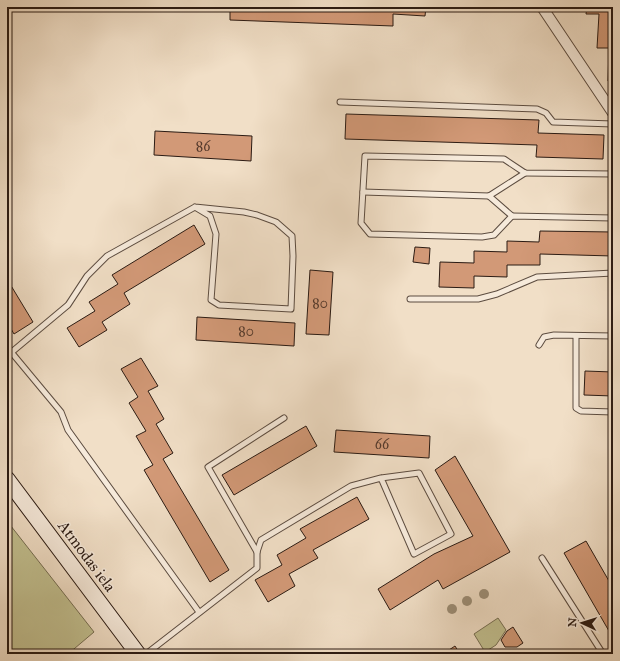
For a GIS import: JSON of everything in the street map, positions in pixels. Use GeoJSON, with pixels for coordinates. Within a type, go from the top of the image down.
{"type":"FeatureCollection","features":[{"type":"Feature","properties":{"kind":"main road","name":"Atmodas iela"},"geometry":{"type":"LineString","coordinates":[[7,479],[138,654]]}},
{"type":"Feature","properties":{"kind":"street"},"geometry":{"type":"LineString","coordinates":[[542,7],[613,113]]}},
{"type":"Feature","properties":{"kind":"lane"},"geometry":{"type":"LineString","coordinates":[[340,102],[537,109],[546,113],[553,122],[613,124]]}},
{"type":"Feature","properties":{"kind":"lane"},"geometry":{"type":"LineString","coordinates":[[512,216],[494,235],[482,237],[370,234],[361,223],[365,156],[504,159],[525,173],[613,174]]}},
{"type":"Feature","properties":{"kind":"lane"},"geometry":{"type":"LineString","coordinates":[[363,192],[489,196],[525,173]]}},
{"type":"Feature","properties":{"kind":"lane"},"geometry":{"type":"LineString","coordinates":[[489,196],[512,216],[613,218]]}},
{"type":"Feature","properties":{"kind":"lane"},"geometry":{"type":"LineString","coordinates":[[9,354],[68,305],[87,276],[107,256],[195,206],[257,215],[276,222],[292,236],[294,256],[291,309],[219,306],[212,300],[216,234],[210,216],[195,206]]}},
{"type":"Feature","properties":{"kind":"lane"},"geometry":{"type":"LineString","coordinates":[[410,299],[478,299],[497,294],[537,277],[613,273]]}},
{"type":"Feature","properties":{"kind":"lane"},"geometry":{"type":"LineString","coordinates":[[538,345],[544,336],[613,336]]}},
{"type":"Feature","properties":{"kind":"lane"},"geometry":{"type":"LineString","coordinates":[[576,336],[576,408],[581,411],[613,412]]}},
{"type":"Feature","properties":{"kind":"lane"},"geometry":{"type":"LineString","coordinates":[[7,346],[9,354],[61,412],[68,430],[199,612]]}},
{"type":"Feature","properties":{"kind":"lane"},"geometry":{"type":"LineString","coordinates":[[257,552],[208,467],[284,418]]}},
{"type":"Feature","properties":{"kind":"lane"},"geometry":{"type":"LineString","coordinates":[[146,654],[257,568],[257,552],[261,540],[351,486],[381,478],[418,473],[451,534],[414,554],[381,478]]}},
{"type":"Feature","properties":{"kind":"lane"},"geometry":{"type":"LineString","coordinates":[[542,558],[603,654]]}},
{"type":"Feature","properties":{"kind":"shaded area"},"geometry":{"type":"Polygon","coordinates":[[[7,521],[94,632],[68,654],[7,654],[7,521]]]}},
{"type":"Feature","properties":{"kind":"shaded area"},"geometry":{"type":"Polygon","coordinates":[[[498,618],[506,630],[496,645],[485,652],[474,634],[498,618]]]}},
{"type":"Feature","properties":{"kind":"building"},"geometry":{"type":"Polygon","coordinates":[[[230,7],[426,7],[425,16],[393,14],[393,26],[230,20],[230,7]]]}},
{"type":"Feature","properties":{"kind":"building"},"geometry":{"type":"Polygon","coordinates":[[[587,7],[610,7],[610,14],[613,14],[613,81],[608,81],[609,48],[597,48],[599,14],[586,14],[587,7]]]}},
{"type":"Feature","properties":{"kind":"building"},"geometry":{"type":"Polygon","coordinates":[[[346,114],[539,120],[538,133],[604,135],[603,159],[536,157],[537,145],[345,139],[346,114]]]}},
{"type":"Feature","properties":{"kind":"building"},"geometry":{"type":"Polygon","coordinates":[[[155,131],[252,136],[251,161],[154,155],[155,131]]]}},
{"type":"Feature","properties":{"kind":"building"},"geometry":{"type":"Polygon","coordinates":[[[194,225],[205,244],[124,293],[130,304],[102,322],[107,330],[79,347],[67,328],[95,311],[89,302],[118,284],[112,275],[194,225]]]}},
{"type":"Feature","properties":{"kind":"building"},"geometry":{"type":"Polygon","coordinates":[[[540,231],[613,232],[613,256],[540,254],[540,265],[507,265],[507,277],[474,276],[474,288],[439,287],[440,262],[474,263],[474,251],[507,252],[507,241],[539,242],[540,231]]]}},
{"type":"Feature","properties":{"kind":"building"},"geometry":{"type":"Polygon","coordinates":[[[415,247],[430,248],[429,264],[413,262],[415,247]]]}},
{"type":"Feature","properties":{"kind":"building"},"geometry":{"type":"Polygon","coordinates":[[[310,270],[333,272],[329,335],[306,334],[310,270]]]}},
{"type":"Feature","properties":{"kind":"building"},"geometry":{"type":"Polygon","coordinates":[[[7,279],[33,322],[14,334],[7,322],[7,279]]]}},
{"type":"Feature","properties":{"kind":"building"},"geometry":{"type":"Polygon","coordinates":[[[197,317],[295,323],[294,346],[196,340],[197,317]]]}},
{"type":"Feature","properties":{"kind":"building"},"geometry":{"type":"Polygon","coordinates":[[[141,358],[158,386],[148,391],[164,419],[156,424],[173,453],[163,459],[229,570],[210,582],[144,470],[153,465],[136,436],[146,431],[129,403],[138,397],[121,369],[141,358]]]}},
{"type":"Feature","properties":{"kind":"building"},"geometry":{"type":"Polygon","coordinates":[[[585,371],[613,372],[613,396],[584,395],[585,371]]]}},
{"type":"Feature","properties":{"kind":"building"},"geometry":{"type":"Polygon","coordinates":[[[306,426],[317,446],[234,495],[222,475],[306,426]]]}},
{"type":"Feature","properties":{"kind":"building"},"geometry":{"type":"Polygon","coordinates":[[[336,430],[430,436],[429,458],[334,452],[336,430]]]}},
{"type":"Feature","properties":{"kind":"building"},"geometry":{"type":"Polygon","coordinates":[[[455,456],[510,552],[443,589],[438,580],[390,610],[378,589],[434,554],[473,536],[435,470],[455,456]]]}},
{"type":"Feature","properties":{"kind":"building"},"geometry":{"type":"Polygon","coordinates":[[[357,497],[369,519],[313,550],[318,558],[289,574],[295,586],[268,602],[255,580],[282,565],[277,555],[306,538],[300,529],[357,497]]]}},
{"type":"Feature","properties":{"kind":"building"},"geometry":{"type":"Polygon","coordinates":[[[586,541],[613,588],[613,638],[564,553],[586,541]]]}},
{"type":"Feature","properties":{"kind":"building"},"geometry":{"type":"Polygon","coordinates":[[[513,627],[523,643],[517,647],[505,647],[501,640],[507,631],[513,627]]]}},
{"type":"Feature","properties":{"kind":"building"},"geometry":{"type":"Polygon","coordinates":[[[455,646],[460,654],[443,654],[455,646]]]}}]}
